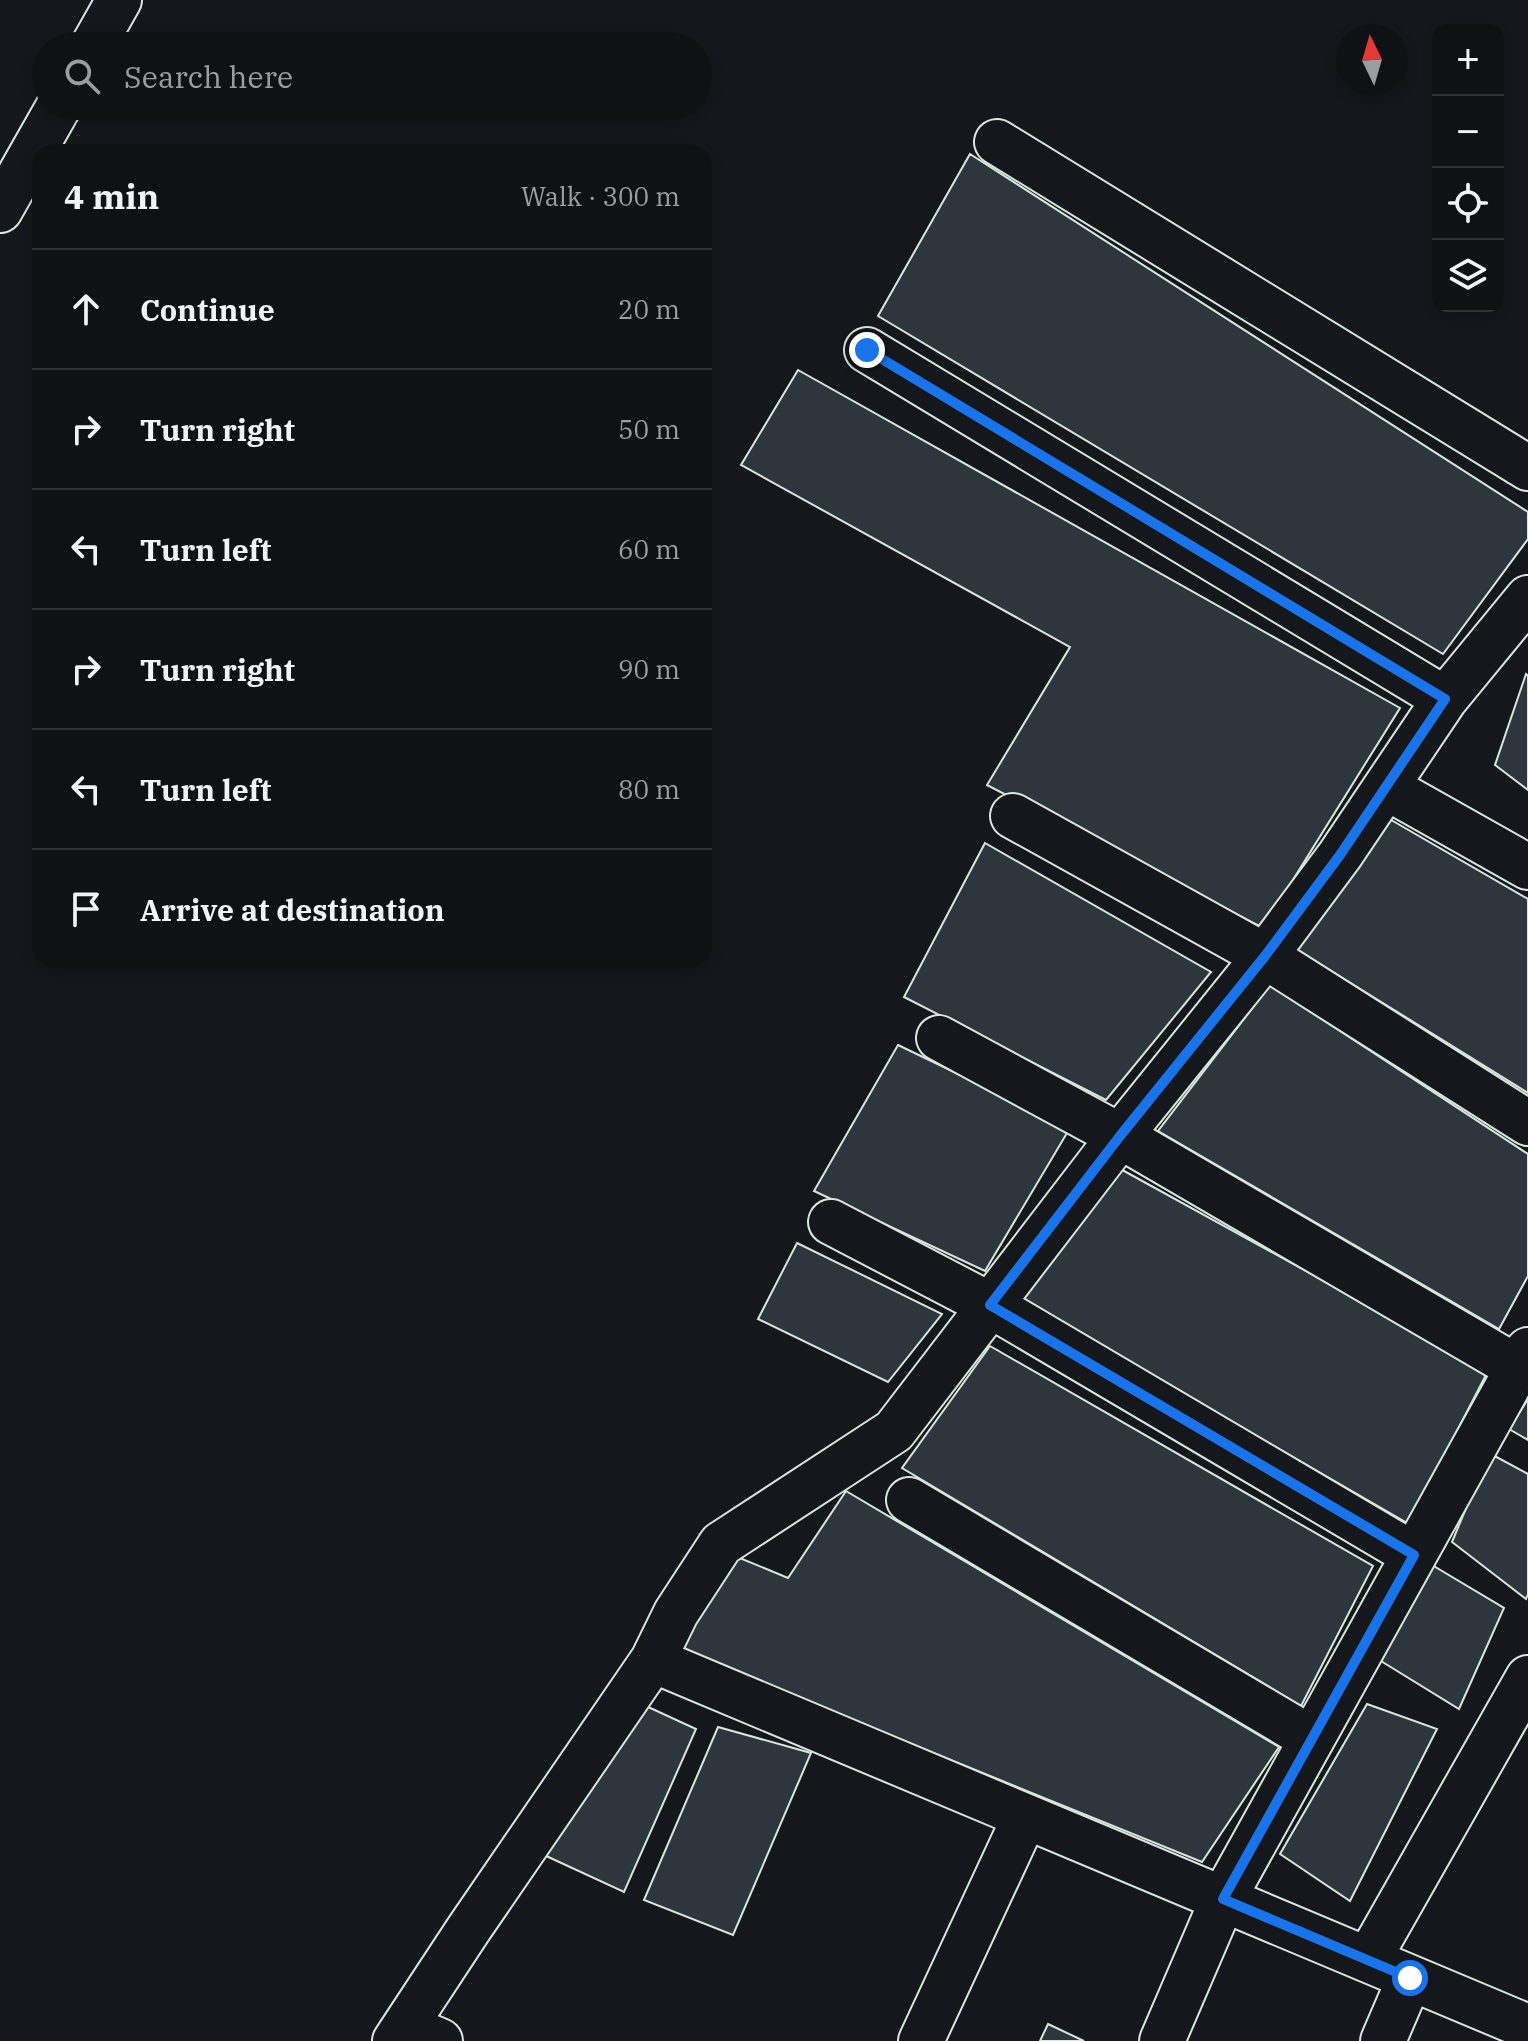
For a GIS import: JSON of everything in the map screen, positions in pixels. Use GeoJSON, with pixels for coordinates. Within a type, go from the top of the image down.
{"type":"FeatureCollection","features":[{"type":"Feature","properties":{"kind":"street"},"geometry":{"type":"LineString","coordinates":[[101,32],[118,0]]}},
{"type":"Feature","properties":{"kind":"street"},"geometry":{"type":"LineString","coordinates":[[37,144],[51,120]]}},
{"type":"Feature","properties":{"kind":"street"},"geometry":{"type":"LineString","coordinates":[[997,142],[1528,468]]}},
{"type":"Feature","properties":{"kind":"street"},"geometry":{"type":"LineString","coordinates":[[0,210],[32,154]]}},
{"type":"Feature","properties":{"kind":"street"},"geometry":{"type":"LineString","coordinates":[[867,350],[1445,699]]}},
{"type":"Feature","properties":{"kind":"street"},"geometry":{"type":"LineString","coordinates":[[413,2036],[468,1930],[653,1660],[676,1613],[721,1544],[894,1431],[1120,1136],[1265,956],[1340,855],[1445,699],[1527,602]]}},
{"type":"Feature","properties":{"kind":"street"},"geometry":{"type":"LineString","coordinates":[[1386,787],[1528,867]]}},
{"type":"Feature","properties":{"kind":"street"},"geometry":{"type":"LineString","coordinates":[[1013,816],[1265,956],[1528,1123]]}},
{"type":"Feature","properties":{"kind":"street"},"geometry":{"type":"LineString","coordinates":[[939,1038],[1523,1359],[1223,1899],[1162,2041]]}},
{"type":"Feature","properties":{"kind":"street"},"geometry":{"type":"LineString","coordinates":[[831,1222],[990,1305],[1414,1555]]}},
{"type":"Feature","properties":{"kind":"street"},"geometry":{"type":"LineString","coordinates":[[909,1500],[1312,1739]]}},
{"type":"Feature","properties":{"kind":"street"},"geometry":{"type":"LineString","coordinates":[[653,1660],[1528,2027]]}},
{"type":"Feature","properties":{"kind":"street"},"geometry":{"type":"LineString","coordinates":[[1368,1960],[1528,1678]]}},
{"type":"Feature","properties":{"kind":"street"},"geometry":{"type":"LineString","coordinates":[[921,2041],[1025,1817]]}},
{"type":"Feature","properties":{"kind":"street"},"geometry":{"type":"LineString","coordinates":[[1383,2041],[1410,1978]]}},
{"type":"Feature","properties":{"kind":"building"},"geometry":{"type":"Polygon","coordinates":[[[970,154],[1528,512],[1528,539],[1443,654],[878,316],[970,154]]]}},
{"type":"Feature","properties":{"kind":"building"},"geometry":{"type":"Polygon","coordinates":[[[798,370],[1400,708],[1263,928],[987,785],[1070,647],[741,465],[798,370]]]}},
{"type":"Feature","properties":{"kind":"building"},"geometry":{"type":"Polygon","coordinates":[[[1526,674],[1528,676],[1528,790],[1495,765],[1526,674]]]}},
{"type":"Feature","properties":{"kind":"building"},"geometry":{"type":"Polygon","coordinates":[[[1386,817],[1528,899],[1528,1093],[1294,948],[1386,817]]]}},
{"type":"Feature","properties":{"kind":"building"},"geometry":{"type":"Polygon","coordinates":[[[985,843],[1211,972],[1106,1100],[904,997],[985,843]]]}},
{"type":"Feature","properties":{"kind":"building"},"geometry":{"type":"Polygon","coordinates":[[[1270,985],[1528,1154],[1528,1276],[1499,1329],[1158,1131],[1270,985]]]}},
{"type":"Feature","properties":{"kind":"building"},"geometry":{"type":"Polygon","coordinates":[[[898,1045],[1070,1128],[985,1271],[814,1191],[898,1045]]]}},
{"type":"Feature","properties":{"kind":"building"},"geometry":{"type":"Polygon","coordinates":[[[1115,1166],[1488,1371],[1409,1524],[1019,1299],[1115,1166]]]}},
{"type":"Feature","properties":{"kind":"building"},"geometry":{"type":"Polygon","coordinates":[[[797,1243],[942,1314],[888,1382],[758,1319],[797,1243]]]}},
{"type":"Feature","properties":{"kind":"building"},"geometry":{"type":"Polygon","coordinates":[[[990,1346],[1373,1566],[1301,1706],[902,1468],[990,1346]]]}},
{"type":"Feature","properties":{"kind":"building"},"geometry":{"type":"Polygon","coordinates":[[[1528,1399],[1528,1440],[1509,1429],[1528,1399]]]}},
{"type":"Feature","properties":{"kind":"building"},"geometry":{"type":"Polygon","coordinates":[[[1489,1453],[1528,1474],[1526,1599],[1452,1542],[1489,1453]]]}},
{"type":"Feature","properties":{"kind":"building"},"geometry":{"type":"Polygon","coordinates":[[[846,1491],[1279,1747],[1202,1862],[675,1648],[735,1556],[788,1578],[846,1491]]]}},
{"type":"Feature","properties":{"kind":"building"},"geometry":{"type":"Polygon","coordinates":[[[1432,1565],[1504,1608],[1459,1709],[1376,1658],[1432,1565]]]}},
{"type":"Feature","properties":{"kind":"building"},"geometry":{"type":"Polygon","coordinates":[[[1367,1704],[1437,1729],[1350,1901],[1280,1854],[1367,1704]]]}},
{"type":"Feature","properties":{"kind":"building"},"geometry":{"type":"Polygon","coordinates":[[[646,1706],[696,1729],[624,1892],[544,1855],[646,1706]]]}},
{"type":"Feature","properties":{"kind":"building"},"geometry":{"type":"Polygon","coordinates":[[[718,1727],[811,1753],[733,1935],[644,1900],[718,1727]]]}},
{"type":"Feature","properties":{"kind":"building"},"geometry":{"type":"Polygon","coordinates":[[[1048,2024],[1084,2041],[1040,2041],[1048,2024]]]}},
{"type":"Feature","properties":{"kind":"route"},"geometry":{"type":"LineString","coordinates":[[867,350],[1445,699],[1340,855],[1265,956],[1120,1136],[990,1305],[1414,1555],[1223,1899],[1410,1978]]}}]}
